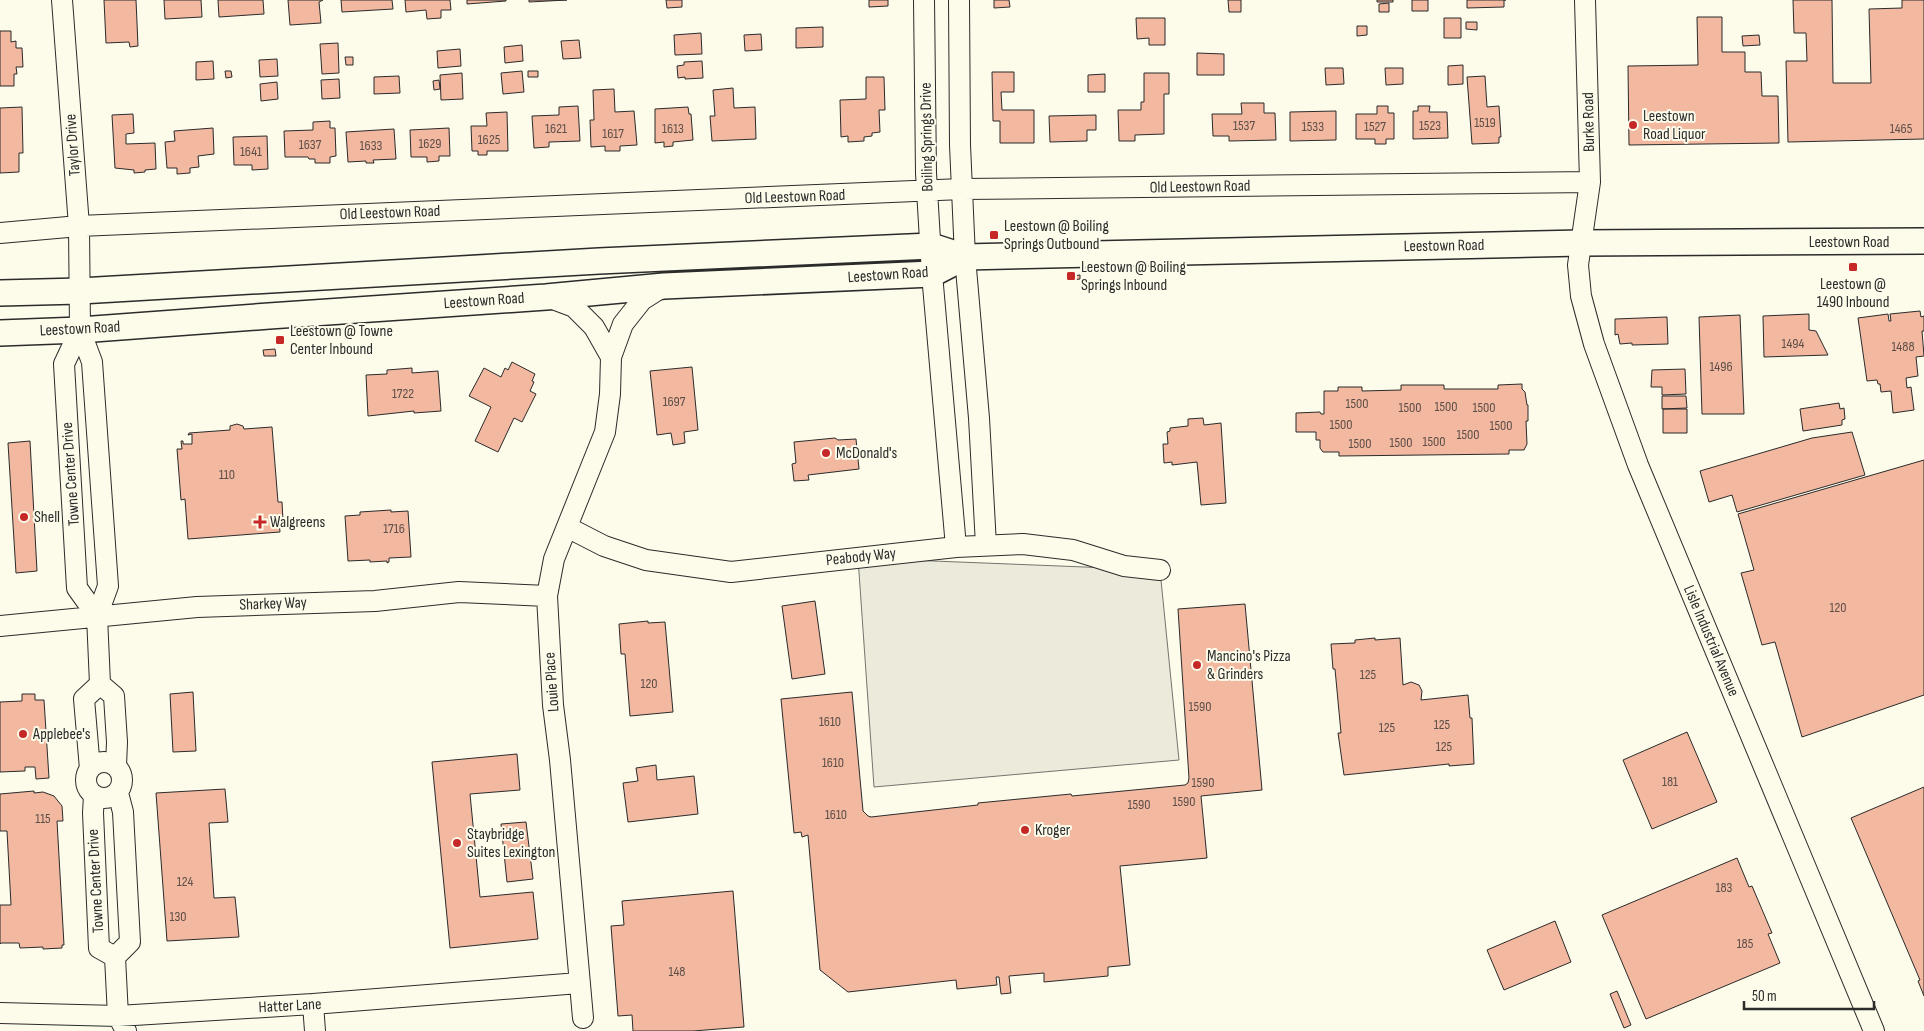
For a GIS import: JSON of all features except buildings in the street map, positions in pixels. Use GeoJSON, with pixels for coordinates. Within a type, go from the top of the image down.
{"type":"FeatureCollection","features":[{"type":"Feature","properties":{"kind":"main road","name":"Leestown Road"},"geometry":{"type":"LineString","coordinates":[[0,293],[580,262],[931,246],[965,258],[1581,243],[1924,242]]}},
{"type":"Feature","properties":{"kind":"main road","name":"Leestown Road"},"geometry":{"type":"LineString","coordinates":[[0,333],[80,330],[546,297],[664,286],[932,274],[965,258]]}},
{"type":"Feature","properties":{"kind":"street","name":"Taylor Drive"},"geometry":{"type":"LineString","coordinates":[[62,0],[79,226],[80,290]]}},
{"type":"Feature","properties":{"kind":"street","name":"Boiling Springs Drive"},"geometry":{"type":"LineString","coordinates":[[924,0],[928,191],[932,274],[956,547]]}},
{"type":"Feature","properties":{"kind":"street","name":"Boiling Springs Drive"},"geometry":{"type":"LineString","coordinates":[[959,0],[965,258],[979,418],[986,545]]}},
{"type":"Feature","properties":{"kind":"street","name":"Burke Road"},"geometry":{"type":"LineString","coordinates":[[1581,243],[1590,182],[1585,0]]}},
{"type":"Feature","properties":{"kind":"street","name":"Old Leestown Road"},"geometry":{"type":"LineString","coordinates":[[0,233],[79,226],[928,191],[1590,182]]}},
{"type":"Feature","properties":{"kind":"street","name":"Lisle Industrial Avenue"},"geometry":{"type":"LineString","coordinates":[[1581,243],[1578,265],[1581,296],[1594,344],[1635,458],[1874,1031]]}},
{"type":"Feature","properties":{"kind":"street","name":"Louie Place"},"geometry":{"type":"LineString","coordinates":[[583,1018],[560,760],[553,705],[547,596],[554,559],[606,432],[611,357],[623,324],[642,300],[664,286]]}},
{"type":"Feature","properties":{"kind":"street","name":"Towne Center Drive"},"geometry":{"type":"LineString","coordinates":[[80,290],[80,330],[92,362],[108,586],[97,616],[100,684]]}},
{"type":"Feature","properties":{"kind":"street"},"geometry":{"type":"LineString","coordinates":[[546,297],[574,307],[594,327],[611,357]]}},
{"type":"Feature","properties":{"kind":"street","name":"Towne Center Drive"},"geometry":{"type":"LineString","coordinates":[[80,330],[64,364],[77,588],[97,616]]}},
{"type":"Feature","properties":{"kind":"street","name":"Peabody Way"},"geometry":{"type":"LineString","coordinates":[[567,527],[604,546],[646,560],[731,572],[956,547],[1022,544],[1073,550],[1124,566],[1160,570]]}},
{"type":"Feature","properties":{"kind":"street","name":"Sharkey Way"},"geometry":{"type":"LineString","coordinates":[[0,626],[197,607],[376,601],[459,592],[547,596]]}},
{"type":"Feature","properties":{"kind":"street"},"geometry":{"type":"LineString","coordinates":[[90,769],[99,762],[111,763],[116,766],[120,770],[123,782],[118,793],[106,798],[94,796],[86,780],[90,769],[84,698],[100,684],[114,696],[118,742],[116,766]]}},
{"type":"Feature","properties":{"kind":"street","name":"Towne Center Drive"},"geometry":{"type":"LineString","coordinates":[[94,796],[92,813],[99,948],[115,957],[130,942],[123,812],[118,793]]}},
{"type":"Feature","properties":{"kind":"street"},"geometry":{"type":"LineString","coordinates":[[115,957],[118,1026]]}},
{"type":"Feature","properties":{"kind":"street","name":"Hatter Lane"},"geometry":{"type":"LineString","coordinates":[[0,1013],[118,1026],[313,1004],[579,983]]}},
{"type":"Feature","properties":{"kind":"street"},"geometry":{"type":"LineString","coordinates":[[313,1004],[315,1031]]}},
{"type":"Feature","properties":{"kind":"shaded area"},"geometry":{"type":"Polygon","coordinates":[[[858,558],[1160,570],[1179,760],[874,787],[858,558]]]}},
{"type":"Feature","properties":{"kind":"place","name":"Leestown Road Liquor"},"geometry":{"type":"Point","coordinates":[1633,125]}},
{"type":"Feature","properties":{"kind":"place","name":"Leestown @ Boiling Springs Outbound"},"geometry":{"type":"Point","coordinates":[994,235]}},
{"type":"Feature","properties":{"kind":"place","name":"Leestown @ 1490 Inbound"},"geometry":{"type":"Point","coordinates":[1853,267]}},
{"type":"Feature","properties":{"kind":"place","name":"Leestown @ Boiling Springs Inbound"},"geometry":{"type":"Point","coordinates":[1071,276]}},
{"type":"Feature","properties":{"kind":"place","name":"Leestown @ Towne Center Inbound"},"geometry":{"type":"Point","coordinates":[280,340]}},
{"type":"Feature","properties":{"kind":"place","name":"McDonald's"},"geometry":{"type":"Point","coordinates":[826,453]}},
{"type":"Feature","properties":{"kind":"place","name":"Shell"},"geometry":{"type":"Point","coordinates":[24,517]}},
{"type":"Feature","properties":{"kind":"place","name":"Walgreens"},"geometry":{"type":"Point","coordinates":[260,522]}},
{"type":"Feature","properties":{"kind":"place","name":"Mancino's Pizza & Grinders"},"geometry":{"type":"Point","coordinates":[1197,665]}},
{"type":"Feature","properties":{"kind":"place","name":"Applebee's"},"geometry":{"type":"Point","coordinates":[23,734]}},
{"type":"Feature","properties":{"kind":"place","name":"Kroger"},"geometry":{"type":"Point","coordinates":[1025,830]}},
{"type":"Feature","properties":{"kind":"place","name":"Staybridge Suites Lexington"},"geometry":{"type":"Point","coordinates":[457,843]}}]}
